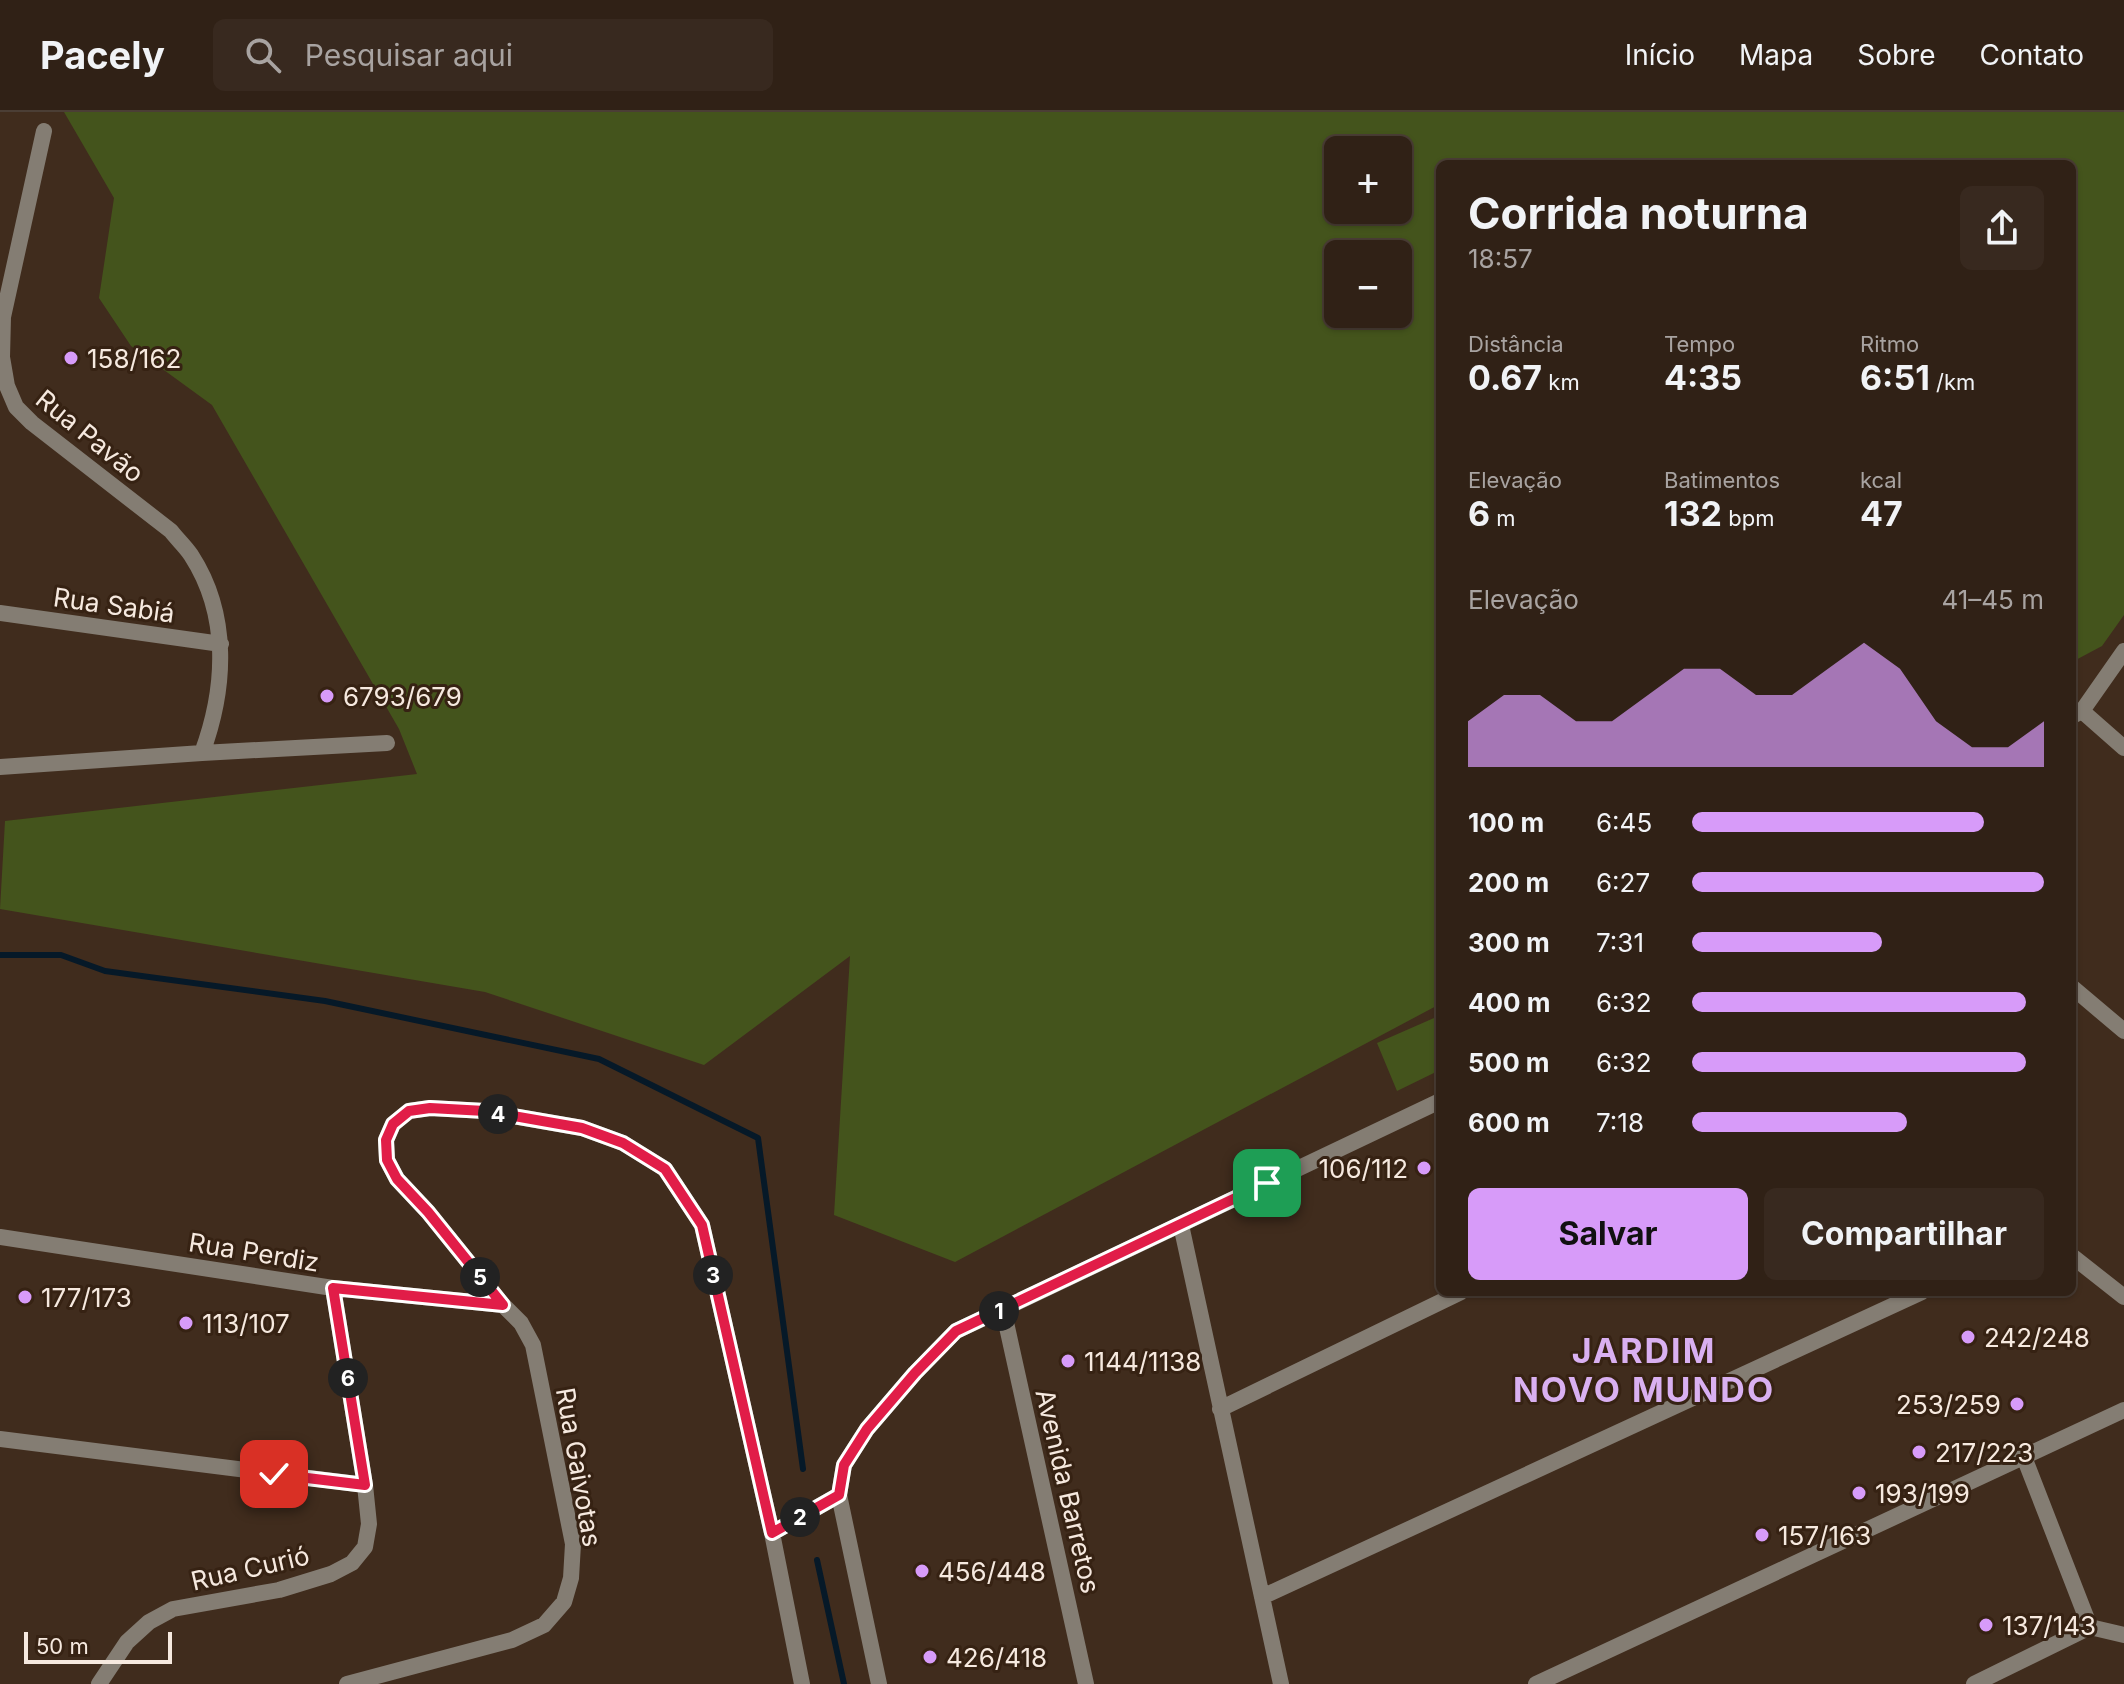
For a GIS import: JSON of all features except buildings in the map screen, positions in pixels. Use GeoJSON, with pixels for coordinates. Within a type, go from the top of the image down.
{"type":"FeatureCollection","features":[{"type":"Feature","properties":{"kind":"street","name":"Rua Pavão"},"geometry":{"type":"LineString","coordinates":[[44,131],[3,317],[2,357],[7,386],[16,407],[32,423],[171,531],[203,577],[213,601],[221,644],[219,692],[202,753]]}},
{"type":"Feature","properties":{"kind":"street","name":"Rua Sabiá"},"geometry":{"type":"LineString","coordinates":[[0,613],[221,644]]}},
{"type":"Feature","properties":{"kind":"street"},"geometry":{"type":"LineString","coordinates":[[2124,651],[2077,714],[2124,748]]}},
{"type":"Feature","properties":{"kind":"street"},"geometry":{"type":"LineString","coordinates":[[0,767],[387,743]]}},
{"type":"Feature","properties":{"kind":"street"},"geometry":{"type":"LineString","coordinates":[[2076,990],[2124,1031]]}},
{"type":"Feature","properties":{"kind":"street"},"geometry":{"type":"LineString","coordinates":[[879,1684],[839,1495],[844,1465],[867,1429],[915,1373],[956,1331],[1436,1103]]}},
{"type":"Feature","properties":{"kind":"street","name":"Rua Gaivotas"},"geometry":{"type":"LineString","coordinates":[[347,1684],[512,1640],[544,1625],[564,1602],[571,1578],[573,1544],[533,1345],[521,1323],[397,1179],[387,1160],[386,1140],[393,1124],[409,1111],[430,1108],[485,1111],[582,1128],[623,1143],[665,1169],[702,1225],[772,1533],[802,1684]]}},
{"type":"Feature","properties":{"kind":"street"},"geometry":{"type":"LineString","coordinates":[[1181,1225],[1281,1684]]}},
{"type":"Feature","properties":{"kind":"street","name":"Rua Perdiz"},"geometry":{"type":"LineString","coordinates":[[0,1237],[333,1288],[503,1305]]}},
{"type":"Feature","properties":{"kind":"street"},"geometry":{"type":"LineString","coordinates":[[2076,1259],[2124,1297]]}},
{"type":"Feature","properties":{"kind":"street","name":"Rua Curió"},"geometry":{"type":"LineString","coordinates":[[99,1684],[127,1642],[149,1622],[173,1609],[279,1590],[331,1574],[352,1563],[365,1547],[369,1524],[365,1485],[333,1288]]}},
{"type":"Feature","properties":{"kind":"street"},"geometry":{"type":"LineString","coordinates":[[1220,1409],[1453,1296]]}},
{"type":"Feature","properties":{"kind":"street"},"geometry":{"type":"LineString","coordinates":[[1262,1597],[1913,1296]]}},
{"type":"Feature","properties":{"kind":"street","name":"Avenida Barretos"},"geometry":{"type":"LineString","coordinates":[[1003,1309],[1086,1684]]}},
{"type":"Feature","properties":{"kind":"street"},"geometry":{"type":"LineString","coordinates":[[1536,1684],[2124,1410]]}},
{"type":"Feature","properties":{"kind":"street"},"geometry":{"type":"LineString","coordinates":[[0,1439],[365,1485]]}},
{"type":"Feature","properties":{"kind":"street"},"geometry":{"type":"LineString","coordinates":[[2024,1457],[2090,1627]]}},
{"type":"Feature","properties":{"kind":"street"},"geometry":{"type":"LineString","coordinates":[[772,1533],[839,1495]]}},
{"type":"Feature","properties":{"kind":"street"},"geometry":{"type":"LineString","coordinates":[[1974,1684],[2090,1627],[2124,1635]]}},
{"type":"Feature","properties":{"kind":"green space"},"geometry":{"type":"Polygon","coordinates":[[[64,112],[2124,112],[2124,615],[2102,646],[2076,660],[2076,160],[1436,160],[1436,1006],[955,1262],[834,1215],[850,956],[704,1065],[485,992],[0,909],[5,821],[417,774],[399,729],[212,405],[131,346],[99,298],[114,198],[64,112]]]}},
{"type":"Feature","properties":{"kind":"green space"},"geometry":{"type":"Polygon","coordinates":[[[1434,1018],[1436,1072],[1397,1091],[1377,1043],[1434,1018]]]}},
{"type":"Feature","properties":{"kind":"waterway"},"geometry":{"type":"LineString","coordinates":[[0,955],[61,955],[105,971],[325,1001],[599,1059],[758,1138],[803,1469]]}},
{"type":"Feature","properties":{"kind":"waterway"},"geometry":{"type":"LineString","coordinates":[[817,1560],[844,1684]]}},
{"type":"Feature","properties":{"kind":"place","name":"158/162"},"geometry":{"type":"Point","coordinates":[71,358]}},
{"type":"Feature","properties":{"kind":"place","name":"6793/679"},"geometry":{"type":"Point","coordinates":[327,696]}},
{"type":"Feature","properties":{"kind":"place","name":"106/112"},"geometry":{"type":"Point","coordinates":[1424,1168]}},
{"type":"Feature","properties":{"kind":"place","name":"177/173"},"geometry":{"type":"Point","coordinates":[25,1297]}},
{"type":"Feature","properties":{"kind":"place","name":"113/107"},"geometry":{"type":"Point","coordinates":[186,1323]}},
{"type":"Feature","properties":{"kind":"place","name":"242/248"},"geometry":{"type":"Point","coordinates":[1968,1337]}},
{"type":"Feature","properties":{"kind":"place","name":"1144/1138"},"geometry":{"type":"Point","coordinates":[1068,1361]}},
{"type":"Feature","properties":{"kind":"place","name":"253/259"},"geometry":{"type":"Point","coordinates":[2017,1404]}},
{"type":"Feature","properties":{"kind":"place","name":"217/223"},"geometry":{"type":"Point","coordinates":[1919,1452]}},
{"type":"Feature","properties":{"kind":"place","name":"193/199"},"geometry":{"type":"Point","coordinates":[1859,1493]}},
{"type":"Feature","properties":{"kind":"place","name":"157/163"},"geometry":{"type":"Point","coordinates":[1762,1535]}},
{"type":"Feature","properties":{"kind":"place","name":"456/448"},"geometry":{"type":"Point","coordinates":[922,1571]}},
{"type":"Feature","properties":{"kind":"place","name":"137/143"},"geometry":{"type":"Point","coordinates":[1986,1625]}},
{"type":"Feature","properties":{"kind":"place","name":"426/418"},"geometry":{"type":"Point","coordinates":[930,1657]}},
{"type":"Feature","properties":{"kind":"district","name":"JARDIM NOVO MUNDO"},"geometry":{"type":"Point","coordinates":[1644,1370]}},
{"type":"Feature","properties":{"kind":"route"},"geometry":{"type":"LineString","coordinates":[[274,1474],[365,1485],[333,1288],[503,1305],[428,1212],[397,1179],[387,1160],[386,1140],[393,1124],[409,1111],[430,1108],[485,1111],[582,1128],[623,1143],[665,1169],[702,1225],[772,1533],[839,1495],[844,1465],[867,1429],[956,1331],[1267,1183]]}}]}
